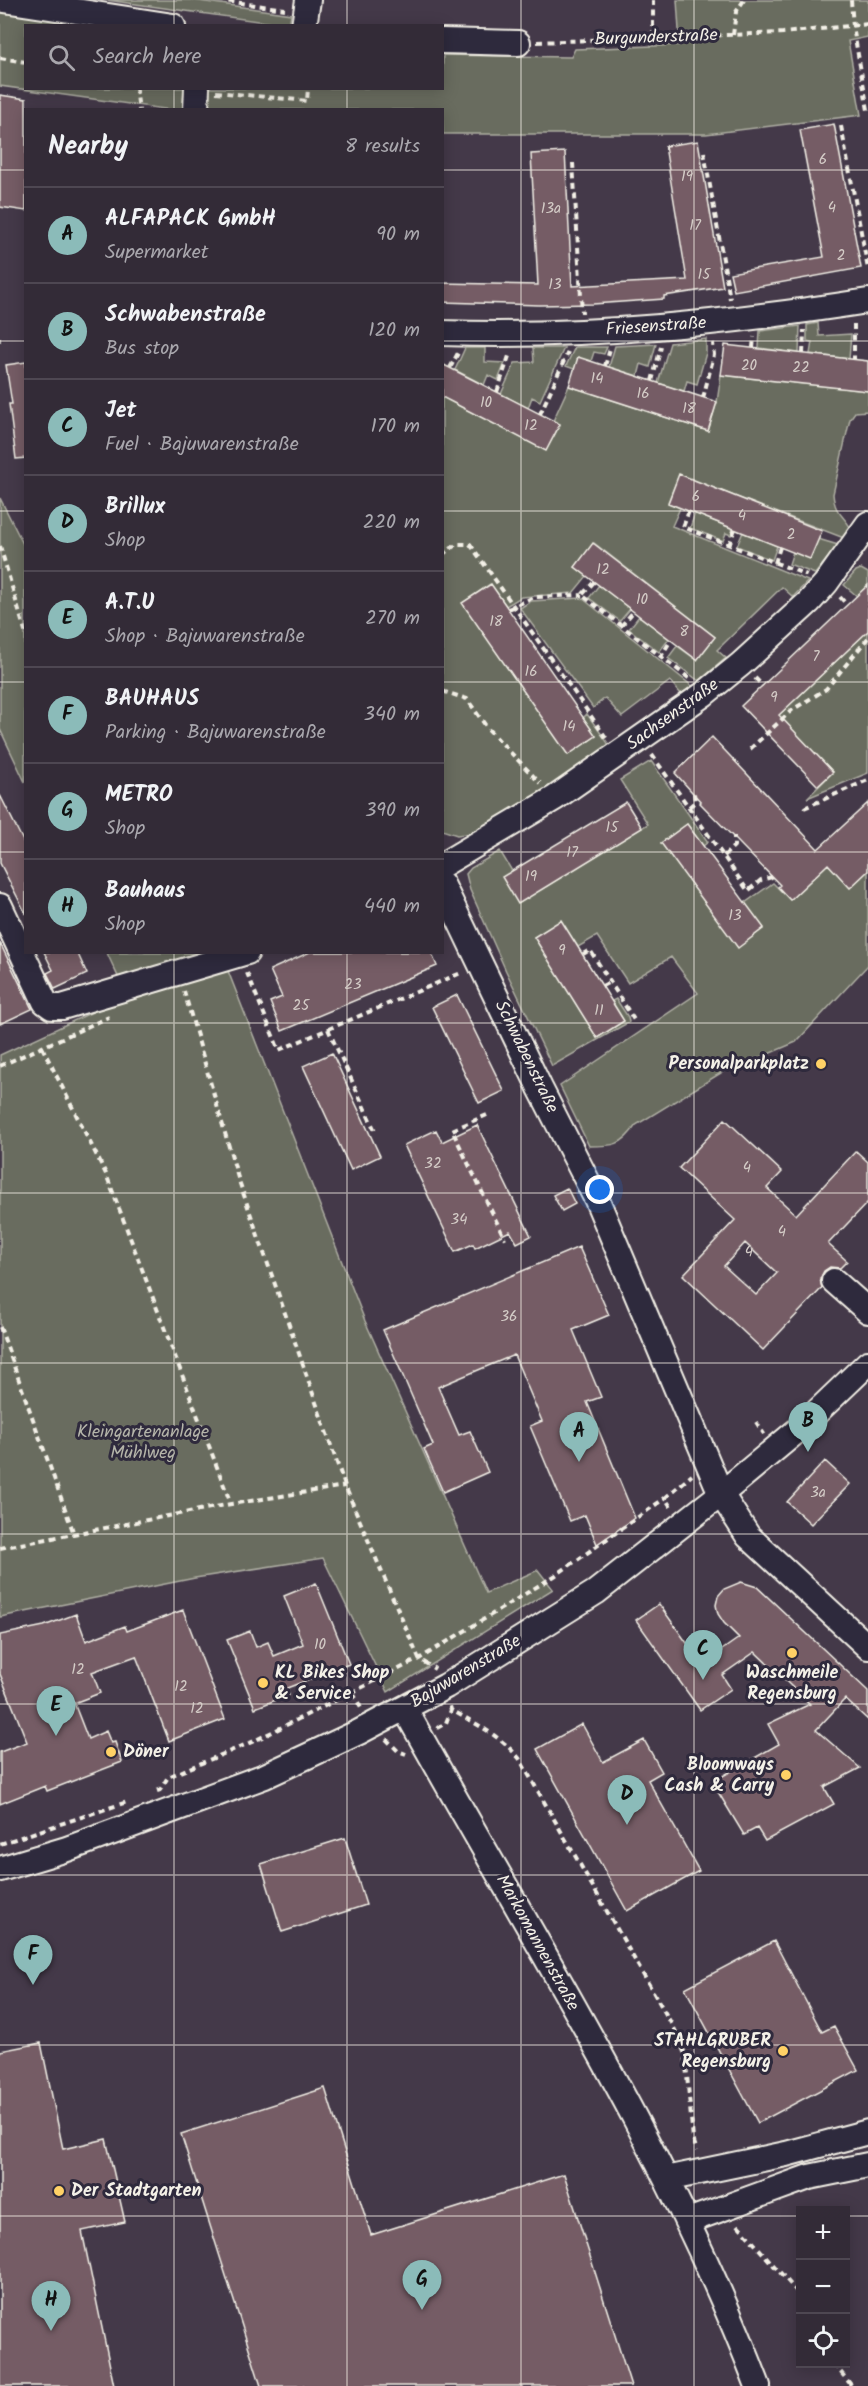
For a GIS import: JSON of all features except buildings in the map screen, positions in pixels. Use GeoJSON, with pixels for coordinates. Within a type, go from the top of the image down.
{"type":"FeatureCollection","features":[{"type":"Feature","properties":{"kind":"street"},"geometry":{"type":"LineString","coordinates":[[4,0],[160,24]]}},
{"type":"Feature","properties":{"kind":"street"},"geometry":{"type":"LineString","coordinates":[[444,41],[518,43]]}},
{"type":"Feature","properties":{"kind":"street","name":"Friesenstraße"},"geometry":{"type":"LineString","coordinates":[[444,333],[510,335],[667,327],[723,322],[861,302]]}},
{"type":"Feature","properties":{"kind":"street","name":"Sachsenstraße"},"geometry":{"type":"LineString","coordinates":[[444,864],[555,798],[704,694],[786,624],[826,583],[868,524]]}},
{"type":"Feature","properties":{"kind":"street","name":"Schwabenstraße"},"geometry":{"type":"LineString","coordinates":[[444,888],[540,1089],[597,1200],[721,1494]]}},
{"type":"Feature","properties":{"kind":"street"},"geometry":{"type":"LineString","coordinates":[[0,906],[45,1002],[52,1007],[62,1007],[243,954]]}},
{"type":"Feature","properties":{"kind":"street"},"geometry":{"type":"LineString","coordinates":[[834,1281],[868,1311]]}},
{"type":"Feature","properties":{"kind":"street","name":"Bajuwarenstraße"},"geometry":{"type":"LineString","coordinates":[[0,1869],[67,1849],[265,1776],[368,1712],[405,1709],[440,1677],[596,1592],[798,1430],[868,1364]]}},
{"type":"Feature","properties":{"kind":"street"},"geometry":{"type":"LineString","coordinates":[[721,1494],[748,1536],[868,1647]]}},
{"type":"Feature","properties":{"kind":"street"},"geometry":{"type":"LineString","coordinates":[[814,1597],[868,1635]]}},
{"type":"Feature","properties":{"kind":"street","name":"Markomannenstraße"},"geometry":{"type":"LineString","coordinates":[[405,1709],[635,2117],[688,2221],[738,2333],[758,2386]]}},
{"type":"Feature","properties":{"kind":"street"},"geometry":{"type":"LineString","coordinates":[[666,2179],[786,2154],[868,2132]]}},
{"type":"Feature","properties":{"kind":"street"},"geometry":{"type":"LineString","coordinates":[[688,2221],[723,2206],[809,2177],[868,2165]]}},
{"type":"Feature","properties":{"kind":"path"},"geometry":{"type":"LineString","coordinates":[[218,0],[294,10],[306,14]]}},
{"type":"Feature","properties":{"kind":"path"},"geometry":{"type":"LineString","coordinates":[[652,0],[653,39]]}},
{"type":"Feature","properties":{"kind":"path"},"geometry":{"type":"LineString","coordinates":[[733,35],[736,12],[744,0]]}},
{"type":"Feature","properties":{"kind":"path"},"geometry":{"type":"LineString","coordinates":[[852,0],[853,27],[868,110]]}},
{"type":"Feature","properties":{"kind":"path","name":"Burgunderstraße"},"geometry":{"type":"LineString","coordinates":[[518,43],[733,35],[868,24]]}},
{"type":"Feature","properties":{"kind":"path"},"geometry":{"type":"LineString","coordinates":[[0,58],[24,62]]}},
{"type":"Feature","properties":{"kind":"path"},"geometry":{"type":"LineString","coordinates":[[136,90],[139,108]]}},
{"type":"Feature","properties":{"kind":"path"},"geometry":{"type":"LineString","coordinates":[[197,96],[233,91],[307,101],[308,90]]}},
{"type":"Feature","properties":{"kind":"path"},"geometry":{"type":"LineString","coordinates":[[841,126],[868,269]]}},
{"type":"Feature","properties":{"kind":"path"},"geometry":{"type":"LineString","coordinates":[[703,398],[723,322],[704,152]]}},
{"type":"Feature","properties":{"kind":"path"},"geometry":{"type":"LineString","coordinates":[[540,414],[580,332],[573,163]]}},
{"type":"Feature","properties":{"kind":"path"},"geometry":{"type":"LineString","coordinates":[[854,359],[861,302]]}},
{"type":"Feature","properties":{"kind":"path"},"geometry":{"type":"LineString","coordinates":[[652,381],[667,327]]}},
{"type":"Feature","properties":{"kind":"path"},"geometry":{"type":"LineString","coordinates":[[497,392],[510,358],[510,335]]}},
{"type":"Feature","properties":{"kind":"path"},"geometry":{"type":"LineString","coordinates":[[689,511],[683,527],[826,583]]}},
{"type":"Feature","properties":{"kind":"path"},"geometry":{"type":"LineString","coordinates":[[729,545],[735,529]]}},
{"type":"Feature","properties":{"kind":"path"},"geometry":{"type":"LineString","coordinates":[[444,554],[457,544],[470,544],[619,754]]}},
{"type":"Feature","properties":{"kind":"path"},"geometry":{"type":"LineString","coordinates":[[0,546],[24,628]]}},
{"type":"Feature","properties":{"kind":"path"},"geometry":{"type":"LineString","coordinates":[[775,562],[780,547]]}},
{"type":"Feature","properties":{"kind":"path"},"geometry":{"type":"LineString","coordinates":[[582,595],[594,582]]}},
{"type":"Feature","properties":{"kind":"path"},"geometry":{"type":"LineString","coordinates":[[508,609],[534,597],[582,595],[695,683],[704,694]]}},
{"type":"Feature","properties":{"kind":"path"},"geometry":{"type":"LineString","coordinates":[[621,626],[633,612]]}},
{"type":"Feature","properties":{"kind":"path"},"geometry":{"type":"LineString","coordinates":[[750,749],[792,710],[826,689],[868,638]]}},
{"type":"Feature","properties":{"kind":"path"},"geometry":{"type":"LineString","coordinates":[[660,657],[671,640]]}},
{"type":"Feature","properties":{"kind":"path"},"geometry":{"type":"LineString","coordinates":[[543,660],[549,656]]}},
{"type":"Feature","properties":{"kind":"path"},"geometry":{"type":"LineString","coordinates":[[444,692],[467,699],[488,729],[555,798]]}},
{"type":"Feature","properties":{"kind":"path"},"geometry":{"type":"LineString","coordinates":[[578,710],[584,707]]}},
{"type":"Feature","properties":{"kind":"path"},"geometry":{"type":"LineString","coordinates":[[642,739],[748,891],[761,880],[772,877]]}},
{"type":"Feature","properties":{"kind":"path"},"geometry":{"type":"LineString","coordinates":[[804,808],[868,780]]}},
{"type":"Feature","properties":{"kind":"path"},"geometry":{"type":"LineString","coordinates":[[689,807],[695,802],[694,793]]}},
{"type":"Feature","properties":{"kind":"path"},"geometry":{"type":"LineString","coordinates":[[724,856],[734,846],[734,836]]}},
{"type":"Feature","properties":{"kind":"path"},"geometry":{"type":"LineString","coordinates":[[583,954],[590,950],[636,1023]]}},
{"type":"Feature","properties":{"kind":"path"},"geometry":{"type":"LineString","coordinates":[[243,954],[279,1050],[482,964]]}},
{"type":"Feature","properties":{"kind":"path"},"geometry":{"type":"LineString","coordinates":[[169,977],[345,1486],[419,1659],[440,1677],[451,1710],[492,1732],[519,1758],[675,2030],[685,2054],[693,2139],[704,2170]]}},
{"type":"Feature","properties":{"kind":"path"},"geometry":{"type":"LineString","coordinates":[[603,986],[610,982]]}},
{"type":"Feature","properties":{"kind":"path"},"geometry":{"type":"LineString","coordinates":[[0,1066],[112,1016]]}},
{"type":"Feature","properties":{"kind":"path"},"geometry":{"type":"LineString","coordinates":[[328,1029],[376,1133]]}},
{"type":"Feature","properties":{"kind":"path"},"geometry":{"type":"LineString","coordinates":[[42,1047],[106,1174],[231,1504]]}},
{"type":"Feature","properties":{"kind":"path"},"geometry":{"type":"LineString","coordinates":[[487,1115],[452,1130],[505,1239]]}},
{"type":"Feature","properties":{"kind":"path"},"geometry":{"type":"LineString","coordinates":[[0,1327],[74,1534]]}},
{"type":"Feature","properties":{"kind":"path"},"geometry":{"type":"LineString","coordinates":[[756,1422],[766,1436],[774,1429]]}},
{"type":"Feature","properties":{"kind":"path"},"geometry":{"type":"LineString","coordinates":[[150,1794],[160,1790],[168,1778],[252,1742],[419,1659],[556,1575],[664,1498],[696,1471]]}},
{"type":"Feature","properties":{"kind":"path"},"geometry":{"type":"LineString","coordinates":[[0,1548],[231,1504],[345,1486]]}},
{"type":"Feature","properties":{"kind":"path"},"geometry":{"type":"LineString","coordinates":[[664,1498],[673,1509],[664,1516]]}},
{"type":"Feature","properties":{"kind":"path"},"geometry":{"type":"LineString","coordinates":[[440,1677],[445,1662]]}},
{"type":"Feature","properties":{"kind":"path"},"geometry":{"type":"LineString","coordinates":[[426,1673],[440,1677]]}},
{"type":"Feature","properties":{"kind":"path"},"geometry":{"type":"LineString","coordinates":[[353,1693],[398,1751],[435,1764]]}},
{"type":"Feature","properties":{"kind":"path"},"geometry":{"type":"LineString","coordinates":[[351,1714],[368,1712]]}},
{"type":"Feature","properties":{"kind":"path"},"geometry":{"type":"LineString","coordinates":[[0,1844],[129,1801]]}},
{"type":"Feature","properties":{"kind":"path"},"geometry":{"type":"LineString","coordinates":[[723,2206],[796,2289]]}},
{"type":"Feature","properties":{"kind":"path"},"geometry":{"type":"LineString","coordinates":[[837,2368],[852,2386]]}},
{"type":"Feature","properties":{"kind":"green space"},"geometry":{"type":"Polygon","coordinates":[[[107,0],[192,0],[291,14],[289,24],[107,0]]]}},
{"type":"Feature","properties":{"kind":"green space"},"geometry":{"type":"Polygon","coordinates":[[[677,0],[868,0],[868,37],[848,41],[861,115],[706,134],[444,134],[444,108],[158,108],[29,90],[444,90],[444,55],[571,57],[575,49],[680,45],[677,0]]]}},
{"type":"Feature","properties":{"kind":"green space"},"geometry":{"type":"Polygon","coordinates":[[[0,12],[83,24],[24,24],[24,89],[0,86],[0,12]]]}},
{"type":"Feature","properties":{"kind":"green space"},"geometry":{"type":"Polygon","coordinates":[[[818,323],[819,336],[851,334],[849,359],[810,354],[812,342],[807,341],[807,325],[818,323]]]}},
{"type":"Feature","properties":{"kind":"green space"},"geometry":{"type":"Polygon","coordinates":[[[800,326],[799,353],[759,348],[760,331],[800,326]]]}},
{"type":"Feature","properties":{"kind":"green space"},"geometry":{"type":"Polygon","coordinates":[[[706,339],[706,353],[697,384],[687,381],[684,391],[658,383],[670,343],[706,339]]]}},
{"type":"Feature","properties":{"kind":"green space"},"geometry":{"type":"Polygon","coordinates":[[[656,344],[650,367],[641,364],[638,376],[609,367],[615,346],[656,344]]]}},
{"type":"Feature","properties":{"kind":"green space"},"geometry":{"type":"Polygon","coordinates":[[[575,347],[607,347],[604,354],[594,352],[591,361],[574,369],[566,366],[575,347]]]}},
{"type":"Feature","properties":{"kind":"green space"},"geometry":{"type":"Polygon","coordinates":[[[465,348],[485,348],[485,362],[505,363],[498,380],[488,375],[484,385],[455,370],[465,348]]]}},
{"type":"Feature","properties":{"kind":"green space"},"geometry":{"type":"Polygon","coordinates":[[[533,348],[564,348],[540,401],[532,397],[528,408],[501,394],[515,363],[534,362],[533,348]]]}},
{"type":"Feature","properties":{"kind":"green space"},"geometry":{"type":"Polygon","coordinates":[[[721,375],[868,391],[868,411],[855,412],[850,419],[833,494],[837,510],[850,527],[844,538],[679,475],[668,502],[680,508],[672,526],[808,581],[793,597],[782,587],[717,650],[726,658],[699,681],[668,658],[677,646],[697,660],[715,637],[594,543],[575,567],[587,576],[573,593],[521,597],[506,606],[490,584],[463,603],[568,755],[596,736],[583,718],[587,714],[610,746],[554,785],[473,833],[457,835],[444,831],[444,398],[546,450],[560,425],[553,421],[569,386],[708,431],[717,402],[721,375]]]}},
{"type":"Feature","properties":{"kind":"green space"},"geometry":{"type":"Polygon","coordinates":[[[0,498],[24,546],[24,780],[0,729],[0,498]]]}},
{"type":"Feature","properties":{"kind":"green space"},"geometry":{"type":"Polygon","coordinates":[[[695,513],[733,529],[731,535],[726,533],[723,541],[690,528],[695,513]]]}},
{"type":"Feature","properties":{"kind":"green space"},"geometry":{"type":"Polygon","coordinates":[[[743,532],[777,546],[772,560],[737,546],[743,532]]]}},
{"type":"Feature","properties":{"kind":"green space"},"geometry":{"type":"Polygon","coordinates":[[[818,539],[838,545],[815,574],[789,564],[793,552],[810,558],[818,539]]]}},
{"type":"Feature","properties":{"kind":"green space"},"geometry":{"type":"Polygon","coordinates":[[[861,569],[868,573],[868,585],[857,596],[844,585],[856,571],[861,569]]]}},
{"type":"Feature","properties":{"kind":"green space"},"geometry":{"type":"Polygon","coordinates":[[[599,585],[630,609],[620,621],[589,598],[599,585]]]}},
{"type":"Feature","properties":{"kind":"green space"},"geometry":{"type":"Polygon","coordinates":[[[582,598],[692,686],[681,694],[670,681],[622,717],[605,698],[593,708],[520,608],[531,601],[582,598]]]}},
{"type":"Feature","properties":{"kind":"green space"},"geometry":{"type":"Polygon","coordinates":[[[639,616],[669,639],[659,652],[629,629],[639,616]]]}},
{"type":"Feature","properties":{"kind":"green space"},"geometry":{"type":"Polygon","coordinates":[[[868,631],[868,773],[807,798],[833,772],[794,732],[764,729],[868,631]]]}},
{"type":"Feature","properties":{"kind":"green space"},"geometry":{"type":"Polygon","coordinates":[[[651,761],[708,842],[703,846],[687,824],[661,843],[738,947],[764,928],[745,903],[773,883],[790,900],[828,864],[850,888],[868,871],[868,965],[796,1042],[752,1061],[737,1063],[636,1125],[622,1141],[605,1146],[589,1146],[560,1086],[698,993],[671,957],[628,983],[597,936],[578,947],[561,921],[534,937],[597,1038],[624,1021],[612,1001],[616,999],[629,1022],[552,1066],[506,971],[470,890],[466,874],[471,868],[500,851],[512,871],[519,903],[648,824],[620,780],[651,761]]]}},
{"type":"Feature","properties":{"kind":"green space","name":"Kleingartenanlage Mühlweg"},"geometry":{"type":"Polygon","coordinates":[[[107,954],[221,954],[365,1321],[486,1593],[538,1570],[553,1589],[388,1692],[323,1558],[195,1578],[0,1617],[0,1055],[127,996],[107,954]]]}},
{"type":"Feature","properties":{"kind":"place","name":"Personalparkplatz"},"geometry":{"type":"Point","coordinates":[821,1064]}},
{"type":"Feature","properties":{"kind":"place","name":"Schwabenstraße"},"geometry":{"type":"Point","coordinates":[808,1452]}},
{"type":"Feature","properties":{"kind":"place","name":"ALFAPACK GmbH"},"geometry":{"type":"Point","coordinates":[579,1462]}},
{"type":"Feature","properties":{"kind":"place","name":"Waschmeile Regensburg"},"geometry":{"type":"Point","coordinates":[792,1653]}},
{"type":"Feature","properties":{"kind":"place","name":"Jet"},"geometry":{"type":"Point","coordinates":[703,1680]}},
{"type":"Feature","properties":{"kind":"place","name":"KL Bikes Shop & Service"},"geometry":{"type":"Point","coordinates":[263,1683]}},
{"type":"Feature","properties":{"kind":"place","name":"A.T.U"},"geometry":{"type":"Point","coordinates":[56,1736]}},
{"type":"Feature","properties":{"kind":"place","name":"Döner"},"geometry":{"type":"Point","coordinates":[111,1752]}},
{"type":"Feature","properties":{"kind":"place","name":"Bloomways Cash & Carry"},"geometry":{"type":"Point","coordinates":[786,1775]}},
{"type":"Feature","properties":{"kind":"place","name":"Brillux"},"geometry":{"type":"Point","coordinates":[627,1825]}},
{"type":"Feature","properties":{"kind":"place","name":"BAUHAUS"},"geometry":{"type":"Point","coordinates":[33,1985]}},
{"type":"Feature","properties":{"kind":"place","name":"STAHLGRUBER Regensburg"},"geometry":{"type":"Point","coordinates":[783,2051]}},
{"type":"Feature","properties":{"kind":"place","name":"Der Stadtgarten"},"geometry":{"type":"Point","coordinates":[59,2191]}},
{"type":"Feature","properties":{"kind":"place","name":"METRO"},"geometry":{"type":"Point","coordinates":[422,2310]}},
{"type":"Feature","properties":{"kind":"place","name":"Bauhaus"},"geometry":{"type":"Point","coordinates":[51,2331]}}]}
